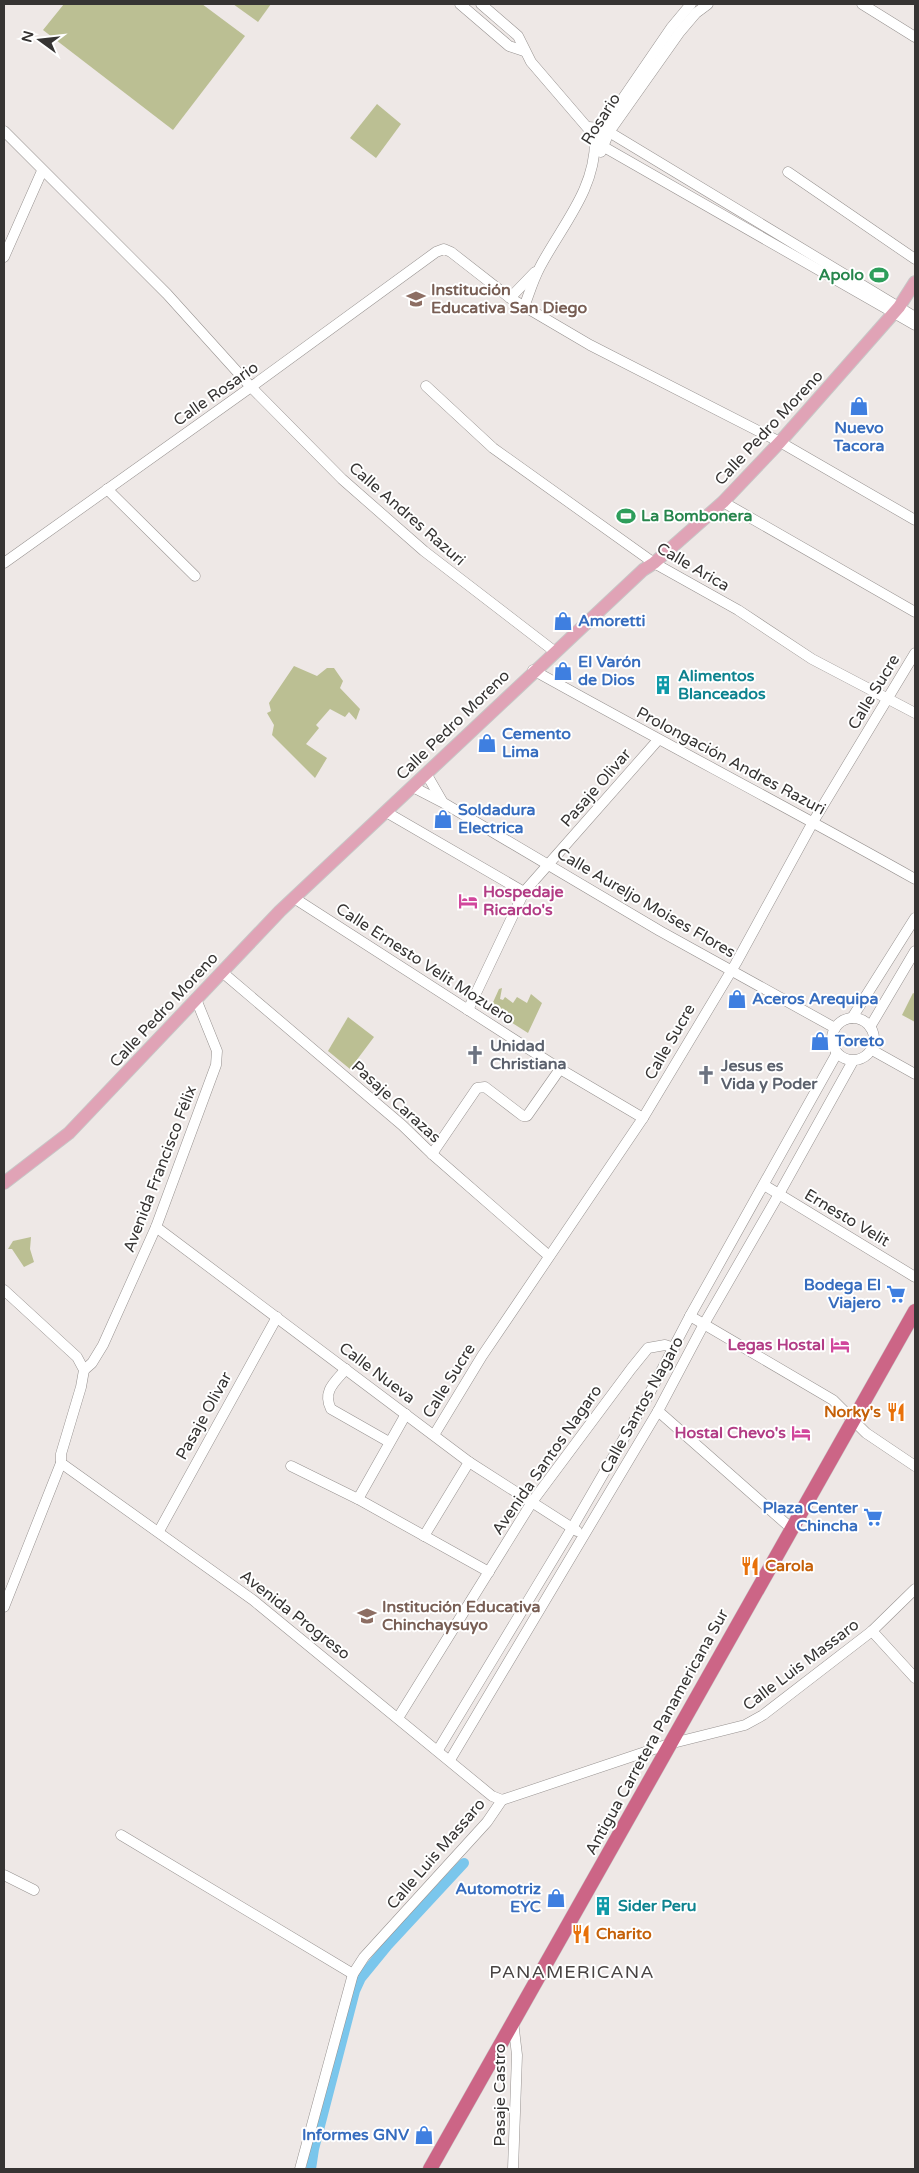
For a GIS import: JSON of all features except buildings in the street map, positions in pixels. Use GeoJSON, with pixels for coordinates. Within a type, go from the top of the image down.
{"type":"FeatureCollection","features":[{"type":"Feature","properties":{"kind":"highway","name":"Antigua Carretera Panamericana Sur"},"geometry":{"type":"LineString","coordinates":[[430,2169],[628,1822],[669,1744],[915,1311]]}},
{"type":"Feature","properties":{"kind":"main road","name":"Calle Pedro Moreno"},"geometry":{"type":"LineString","coordinates":[[4,1184],[70,1133],[294,898],[427,775],[533,670],[643,570],[654,563],[723,502],[780,442],[896,310],[915,282]]}},
{"type":"Feature","properties":{"kind":"street"},"geometry":{"type":"LineString","coordinates":[[460,4],[509,46],[524,51]]}},
{"type":"Feature","properties":{"kind":"street"},"geometry":{"type":"LineString","coordinates":[[481,4],[518,36],[524,51],[604,148],[896,310],[915,317]]}},
{"type":"Feature","properties":{"kind":"street","name":"Rosario"},"geometry":{"type":"LineString","coordinates":[[595,158],[604,148],[605,130],[691,4]]}},
{"type":"Feature","properties":{"kind":"street","name":"Rosario"},"geometry":{"type":"LineString","coordinates":[[595,158],[595,139],[605,130],[679,33],[696,13],[708,4]]}},
{"type":"Feature","properties":{"kind":"street"},"geometry":{"type":"LineString","coordinates":[[862,4],[915,37]]}},
{"type":"Feature","properties":{"kind":"street"},"geometry":{"type":"LineString","coordinates":[[588,127],[605,130],[896,310],[915,324]]}},
{"type":"Feature","properties":{"kind":"street","name":"Calle Andres Razuri"},"geometry":{"type":"LineString","coordinates":[[4,131],[167,294],[251,387],[342,478],[424,552],[554,651]]}},
{"type":"Feature","properties":{"kind":"street"},"geometry":{"type":"LineString","coordinates":[[524,307],[539,268],[585,188],[595,158]]}},
{"type":"Feature","properties":{"kind":"street"},"geometry":{"type":"LineString","coordinates":[[4,257],[42,171]]}},
{"type":"Feature","properties":{"kind":"street"},"geometry":{"type":"LineString","coordinates":[[788,172],[915,259]]}},
{"type":"Feature","properties":{"kind":"street","name":"Calle Rosario"},"geometry":{"type":"LineString","coordinates":[[6,556],[108,489],[436,252],[444,250],[510,298]]}},
{"type":"Feature","properties":{"kind":"street"},"geometry":{"type":"LineString","coordinates":[[539,268],[510,298],[590,344],[780,442],[915,520]]}},
{"type":"Feature","properties":{"kind":"street","name":"Calle Arica"},"geometry":{"type":"LineString","coordinates":[[426,386],[493,448],[654,563],[738,610],[812,659],[886,700],[915,713]]}},
{"type":"Feature","properties":{"kind":"street"},"geometry":{"type":"LineString","coordinates":[[108,489],[195,576]]}},
{"type":"Feature","properties":{"kind":"street"},"geometry":{"type":"LineString","coordinates":[[723,502],[915,612]]}},
{"type":"Feature","properties":{"kind":"street","name":"Calle Sucre"},"geometry":{"type":"LineString","coordinates":[[434,1435],[482,1356],[643,1118],[732,969],[813,822],[915,653]]}},
{"type":"Feature","properties":{"kind":"street","name":"Prolongación Andres Razuri"},"geometry":{"type":"LineString","coordinates":[[533,670],[915,879]]}},
{"type":"Feature","properties":{"kind":"street","name":"Pasaje Olivar"},"geometry":{"type":"LineString","coordinates":[[468,1010],[524,892],[658,740]]}},
{"type":"Feature","properties":{"kind":"street"},"geometry":{"type":"LineString","coordinates":[[427,775],[442,802]]}},
{"type":"Feature","properties":{"kind":"street","name":"Calle Aureljo Moises Flores"},"geometry":{"type":"LineString","coordinates":[[413,787],[442,802],[660,931],[732,969],[835,1028]]}},
{"type":"Feature","properties":{"kind":"street"},"geometry":{"type":"LineString","coordinates":[[386,812],[524,892]]}},
{"type":"Feature","properties":{"kind":"street","name":"Calle Ernesto Velit Mozuero"},"geometry":{"type":"LineString","coordinates":[[294,898],[560,1069],[643,1118]]}},
{"type":"Feature","properties":{"kind":"street"},"geometry":{"type":"LineString","coordinates":[[852,1018],[915,918]]}},
{"type":"Feature","properties":{"kind":"street"},"geometry":{"type":"LineString","coordinates":[[870,1027],[915,951]]}},
{"type":"Feature","properties":{"kind":"street","name":"Pasaje Carazas"},"geometry":{"type":"LineString","coordinates":[[222,972],[402,1125],[432,1154],[549,1256]]}},
{"type":"Feature","properties":{"kind":"street","name":"Avenida Francisco Félix"},"geometry":{"type":"LineString","coordinates":[[84,1370],[92,1363],[103,1345],[156,1227],[217,1059],[217,1052],[196,999]]}},
{"type":"Feature","properties":{"kind":"street"},"geometry":{"type":"LineString","coordinates":[[852,1018],[865,1022],[870,1027],[874,1040],[872,1050],[865,1057],[853,1061],[837,1054],[832,1043],[835,1028],[841,1022],[852,1018]]}},
{"type":"Feature","properties":{"kind":"street"},"geometry":{"type":"LineString","coordinates":[[872,1050],[915,1074]]}},
{"type":"Feature","properties":{"kind":"street","name":"Calle Santos Nagaro"},"geometry":{"type":"LineString","coordinates":[[438,1750],[572,1528],[646,1400],[690,1316],[837,1054]]}},
{"type":"Feature","properties":{"kind":"street","name":"Calle Santos Nagaro"},"geometry":{"type":"LineString","coordinates":[[450,1760],[585,1536],[658,1410],[704,1324],[853,1061]]}},
{"type":"Feature","properties":{"kind":"street"},"geometry":{"type":"LineString","coordinates":[[432,1154],[477,1088],[485,1087],[523,1116],[527,1116],[560,1069]]}},
{"type":"Feature","properties":{"kind":"street","name":"Ernesto Velit"},"geometry":{"type":"LineString","coordinates":[[764,1185],[915,1277]]}},
{"type":"Feature","properties":{"kind":"street","name":"Calle Nueva"},"geometry":{"type":"LineString","coordinates":[[156,1227],[469,1462],[585,1536]]}},
{"type":"Feature","properties":{"kind":"street"},"geometry":{"type":"LineString","coordinates":[[4,1290],[77,1357],[84,1370],[81,1387],[60,1454],[61,1463],[4,1607]]}},
{"type":"Feature","properties":{"kind":"street"},"geometry":{"type":"LineString","coordinates":[[690,1316],[832,1400],[866,1433],[915,1466]]}},
{"type":"Feature","properties":{"kind":"street","name":"Pasaje Olivar"},"geometry":{"type":"LineString","coordinates":[[159,1531],[277,1317]]}},
{"type":"Feature","properties":{"kind":"street","name":"Avenida Santos Nagaro"},"geometry":{"type":"LineString","coordinates":[[398,1718],[532,1502],[648,1348],[665,1345],[674,1348]]}},
{"type":"Feature","properties":{"kind":"street"},"geometry":{"type":"LineString","coordinates":[[346,1369],[329,1388],[327,1395],[331,1409],[389,1442]]}},
{"type":"Feature","properties":{"kind":"street"},"geometry":{"type":"LineString","coordinates":[[658,1410],[792,1529]]}},
{"type":"Feature","properties":{"kind":"street"},"geometry":{"type":"LineString","coordinates":[[358,1499],[406,1414]]}},
{"type":"Feature","properties":{"kind":"street"},"geometry":{"type":"LineString","coordinates":[[424,1536],[469,1462]]}},
{"type":"Feature","properties":{"kind":"street","name":"Avenida Progreso"},"geometry":{"type":"LineString","coordinates":[[61,1463],[159,1531],[253,1600],[492,1796],[502,1800]]}},
{"type":"Feature","properties":{"kind":"street"},"geometry":{"type":"LineString","coordinates":[[291,1466],[358,1499],[489,1572]]}},
{"type":"Feature","properties":{"kind":"street","name":"Calle Luis Massaro"},"geometry":{"type":"LineString","coordinates":[[300,2169],[353,1974],[364,1957],[487,1822],[502,1800],[669,1744],[745,1725],[757,1718],[872,1631],[915,1590]]}},
{"type":"Feature","properties":{"kind":"street"},"geometry":{"type":"LineString","coordinates":[[872,1631],[915,1678]]}},
{"type":"Feature","properties":{"kind":"street"},"geometry":{"type":"LineString","coordinates":[[121,1835],[353,1974]]}},
{"type":"Feature","properties":{"kind":"street"},"geometry":{"type":"LineString","coordinates":[[4,1875],[34,1890]]}},
{"type":"Feature","properties":{"kind":"street","name":"Pasaje Castro"},"geometry":{"type":"LineString","coordinates":[[513,2169],[517,2055],[514,2021]]}},
{"type":"Feature","properties":{"kind":"green space"},"geometry":{"type":"Polygon","coordinates":[[[64,4],[202,4],[245,36],[173,130],[43,30],[64,4]]]}},
{"type":"Feature","properties":{"kind":"green space"},"geometry":{"type":"Polygon","coordinates":[[[233,4],[271,4],[258,22],[233,4]]]}},
{"type":"Feature","properties":{"kind":"green space"},"geometry":{"type":"Polygon","coordinates":[[[377,104],[401,124],[376,158],[350,138],[377,104]]]}},
{"type":"Feature","properties":{"kind":"green space"},"geometry":{"type":"Polygon","coordinates":[[[294,666],[317,676],[327,668],[334,668],[343,681],[340,688],[360,709],[356,720],[349,712],[345,717],[330,709],[316,725],[319,728],[306,744],[327,758],[315,778],[272,735],[274,725],[267,713],[271,711],[269,703],[294,666]]]}},
{"type":"Feature","properties":{"kind":"green space"},"geometry":{"type":"Polygon","coordinates":[[[502,988],[500,999],[503,1000],[505,997],[513,1003],[517,997],[527,1003],[531,994],[542,1003],[528,1033],[490,1009],[499,989],[502,988]]]}},
{"type":"Feature","properties":{"kind":"green space"},"geometry":{"type":"Polygon","coordinates":[[[913,993],[915,994],[915,1022],[902,1015],[913,993]]]}},
{"type":"Feature","properties":{"kind":"green space"},"geometry":{"type":"Polygon","coordinates":[[[348,1017],[374,1037],[350,1069],[328,1051],[348,1017]]]}},
{"type":"Feature","properties":{"kind":"green space"},"geometry":{"type":"Polygon","coordinates":[[[31,1237],[30,1249],[34,1262],[24,1267],[12,1249],[8,1249],[13,1241],[31,1237]]]}},
{"type":"Feature","properties":{"kind":"waterway"},"geometry":{"type":"LineString","coordinates":[[311,2169],[314,2149],[355,1991],[361,1978],[388,1945],[464,1863]]}},
{"type":"Feature","properties":{"kind":"place","name":"Apolo"},"geometry":{"type":"Point","coordinates":[879,275]}},
{"type":"Feature","properties":{"kind":"place","name":"Institución Educativa San Diego"},"geometry":{"type":"Point","coordinates":[416,299]}},
{"type":"Feature","properties":{"kind":"place","name":"Nuevo Tacora"},"geometry":{"type":"Point","coordinates":[859,406]}},
{"type":"Feature","properties":{"kind":"place","name":"La Bombonera"},"geometry":{"type":"Point","coordinates":[626,516]}},
{"type":"Feature","properties":{"kind":"place","name":"Amoretti"},"geometry":{"type":"Point","coordinates":[563,621]}},
{"type":"Feature","properties":{"kind":"place","name":"El Varón de Dios"},"geometry":{"type":"Point","coordinates":[563,671]}},
{"type":"Feature","properties":{"kind":"place","name":"Alimentos Blanceados"},"geometry":{"type":"Point","coordinates":[663,685]}},
{"type":"Feature","properties":{"kind":"place","name":"Cemento Lima"},"geometry":{"type":"Point","coordinates":[487,743]}},
{"type":"Feature","properties":{"kind":"place","name":"Soldadura Electrica"},"geometry":{"type":"Point","coordinates":[443,819]}},
{"type":"Feature","properties":{"kind":"place","name":"Hospedaje Ricardo's"},"geometry":{"type":"Point","coordinates":[468,901]}},
{"type":"Feature","properties":{"kind":"place","name":"Aceros Arequipa"},"geometry":{"type":"Point","coordinates":[737,999]}},
{"type":"Feature","properties":{"kind":"place","name":"Toreto"},"geometry":{"type":"Point","coordinates":[820,1041]}},
{"type":"Feature","properties":{"kind":"place","name":"Unidad Christiana"},"geometry":{"type":"Point","coordinates":[475,1055]}},
{"type":"Feature","properties":{"kind":"place","name":"Jesus es Vida y Poder"},"geometry":{"type":"Point","coordinates":[706,1075]}},
{"type":"Feature","properties":{"kind":"place","name":"Bodega El Viajero"},"geometry":{"type":"Point","coordinates":[896,1294]}},
{"type":"Feature","properties":{"kind":"place","name":"Legas Hostal"},"geometry":{"type":"Point","coordinates":[840,1345]}},
{"type":"Feature","properties":{"kind":"place","name":"Norky's"},"geometry":{"type":"Point","coordinates":[896,1412]}},
{"type":"Feature","properties":{"kind":"place","name":"Hostal Chevo's"},"geometry":{"type":"Point","coordinates":[801,1433]}},
{"type":"Feature","properties":{"kind":"place","name":"Plaza Center Chincha"},"geometry":{"type":"Point","coordinates":[873,1517]}},
{"type":"Feature","properties":{"kind":"place","name":"Carola"},"geometry":{"type":"Point","coordinates":[750,1566]}},
{"type":"Feature","properties":{"kind":"place","name":"Institución Educativa Chinchaysuyo"},"geometry":{"type":"Point","coordinates":[367,1616]}},
{"type":"Feature","properties":{"kind":"place","name":"Automotriz EYC"},"geometry":{"type":"Point","coordinates":[556,1898]}},
{"type":"Feature","properties":{"kind":"place","name":"Sider Peru"},"geometry":{"type":"Point","coordinates":[603,1906]}},
{"type":"Feature","properties":{"kind":"place","name":"Charito"},"geometry":{"type":"Point","coordinates":[581,1934]}},
{"type":"Feature","properties":{"kind":"place","name":"Informes GNV"},"geometry":{"type":"Point","coordinates":[424,2135]}},
{"type":"Feature","properties":{"kind":"district","name":"PANAMERICANA"},"geometry":{"type":"Point","coordinates":[572,1972]}}]}
